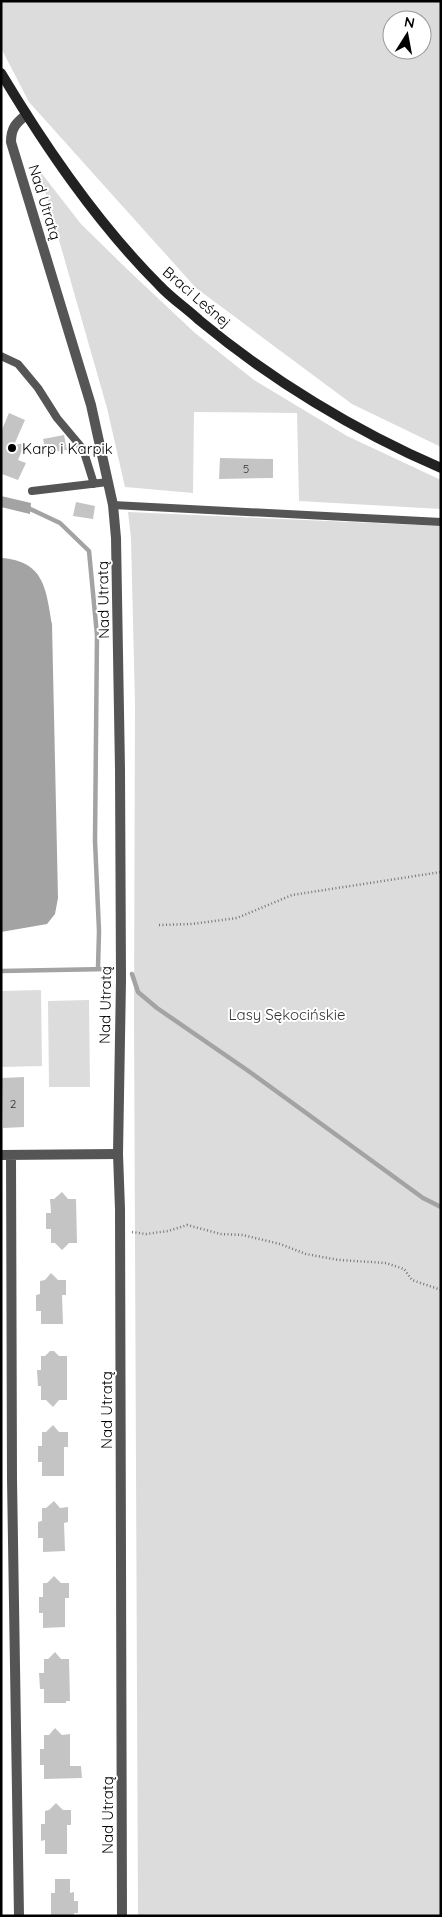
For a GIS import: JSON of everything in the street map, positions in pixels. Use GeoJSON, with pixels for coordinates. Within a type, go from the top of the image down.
{"type":"FeatureCollection","features":[{"type":"Feature","properties":{"kind":"main road","name":"Braci Leśnej"},"geometry":{"type":"LineString","coordinates":[[1,72],[26,115],[67,174],[118,240],[160,286],[232,347],[278,378],[362,430],[441,468]]}},
{"type":"Feature","properties":{"kind":"street","name":"Nad Utratą"},"geometry":{"type":"LineString","coordinates":[[26,115],[13,128],[12,142],[91,405],[113,505],[118,570],[120,769],[118,1154],[120,1219],[122,1916]]}},
{"type":"Feature","properties":{"kind":"street"},"geometry":{"type":"LineString","coordinates":[[19,1916],[6,1155],[118,1154]]}},
{"type":"Feature","properties":{"kind":"lane"},"geometry":{"type":"LineString","coordinates":[[1,356],[18,364],[38,388],[56,418],[83,449],[94,484]]}},
{"type":"Feature","properties":{"kind":"lane"},"geometry":{"type":"LineString","coordinates":[[32,491],[108,482]]}},
{"type":"Feature","properties":{"kind":"lane"},"geometry":{"type":"LineString","coordinates":[[113,505],[441,522]]}},
{"type":"Feature","properties":{"kind":"path"},"geometry":{"type":"LineString","coordinates":[[159,925],[192,924],[236,918],[292,895],[441,872]]}},
{"type":"Feature","properties":{"kind":"path"},"geometry":{"type":"LineString","coordinates":[[128,1231],[146,1234],[168,1231],[187,1225],[221,1234],[243,1235],[280,1244],[306,1254],[339,1260],[386,1263],[404,1270],[412,1280],[441,1290]]}},
{"type":"Feature","properties":{"kind":"green space"},"geometry":{"type":"Polygon","coordinates":[[[1,1],[441,1],[441,447],[352,404],[196,288],[29,102],[1,48],[1,1]]]}},
{"type":"Feature","properties":{"kind":"green space"},"geometry":{"type":"Polygon","coordinates":[[[39,170],[81,224],[195,333],[254,380],[347,436],[441,480],[441,509],[299,501],[297,413],[194,412],[193,493],[125,487],[107,408],[39,170]]]}},
{"type":"Feature","properties":{"kind":"green space","name":"Lasy Sękocińskie"},"geometry":{"type":"Polygon","coordinates":[[[128,512],[441,526],[441,1916],[138,1916],[134,1014],[135,705],[131,538],[128,512]]]}},
{"type":"Feature","properties":{"kind":"green space"},"geometry":{"type":"Polygon","coordinates":[[[41,990],[42,1066],[1,1067],[1,991],[41,990]]]}},
{"type":"Feature","properties":{"kind":"green space"},"geometry":{"type":"Polygon","coordinates":[[[89,1000],[90,1087],[49,1087],[48,1001],[89,1000]]]}},
{"type":"Feature","properties":{"kind":"shaded area"},"geometry":{"type":"Polygon","coordinates":[[[1,496],[31,503],[30,514],[1,507],[1,496]]]}},
{"type":"Feature","properties":{"kind":"shaded area"},"geometry":{"type":"Polygon","coordinates":[[[1,558],[16,560],[35,571],[41,579],[48,600],[52,624],[58,898],[55,914],[47,924],[1,932],[1,558]]]}},
{"type":"Feature","properties":{"kind":"building","name":"Karp i Karpik"},"geometry":{"type":"Polygon","coordinates":[[[9,413],[25,420],[14,445],[25,443],[18,460],[26,463],[18,480],[1,475],[1,432],[9,413]]]}},
{"type":"Feature","properties":{"kind":"building"},"geometry":{"type":"Polygon","coordinates":[[[64,435],[67,450],[46,453],[43,439],[64,435]]]}},
{"type":"Feature","properties":{"kind":"building"},"geometry":{"type":"Polygon","coordinates":[[[220,458],[273,459],[273,478],[219,479],[220,458]]]}},
{"type":"Feature","properties":{"kind":"building"},"geometry":{"type":"Polygon","coordinates":[[[76,502],[95,506],[93,519],[73,516],[76,502]]]}},
{"type":"Feature","properties":{"kind":"building"},"geometry":{"type":"Polygon","coordinates":[[[24,1077],[24,1127],[3,1128],[2,1078],[24,1077]]]}},
{"type":"Feature","properties":{"kind":"building"},"geometry":{"type":"Polygon","coordinates":[[[62,1192],[68,1199],[76,1199],[77,1243],[69,1243],[62,1250],[55,1243],[51,1243],[51,1229],[46,1229],[46,1213],[51,1213],[50,1199],[54,1199],[62,1192]]]}},
{"type":"Feature","properties":{"kind":"building"},"geometry":{"type":"Polygon","coordinates":[[[51,1273],[58,1280],[66,1280],[66,1295],[62,1295],[63,1324],[41,1324],[41,1311],[36,1311],[36,1295],[40,1294],[40,1281],[45,1280],[51,1273]]]}},
{"type":"Feature","properties":{"kind":"building"},"geometry":{"type":"Polygon","coordinates":[[[50,1351],[54,1351],[59,1356],[67,1356],[67,1400],[59,1400],[53,1407],[46,1400],[41,1400],[41,1386],[38,1386],[37,1370],[41,1370],[41,1356],[45,1356],[50,1351]]]}},
{"type":"Feature","properties":{"kind":"building"},"geometry":{"type":"Polygon","coordinates":[[[53,1425],[59,1432],[68,1432],[68,1447],[64,1447],[64,1476],[42,1476],[42,1462],[38,1462],[38,1446],[42,1446],[42,1432],[46,1432],[53,1425]]]}},
{"type":"Feature","properties":{"kind":"building"},"geometry":{"type":"Polygon","coordinates":[[[54,1501],[60,1508],[68,1507],[68,1522],[64,1523],[65,1551],[43,1552],[43,1538],[38,1538],[38,1522],[42,1521],[42,1508],[46,1508],[54,1501]]]}},
{"type":"Feature","properties":{"kind":"building"},"geometry":{"type":"Polygon","coordinates":[[[54,1576],[61,1583],[69,1583],[69,1598],[65,1598],[65,1627],[43,1628],[43,1613],[39,1613],[39,1597],[43,1597],[43,1583],[47,1583],[54,1576]]]}},
{"type":"Feature","properties":{"kind":"building"},"geometry":{"type":"Polygon","coordinates":[[[55,1652],[61,1659],[69,1659],[70,1701],[66,1701],[66,1703],[44,1703],[44,1689],[40,1689],[39,1673],[44,1673],[44,1659],[48,1659],[55,1652]]]}},
{"type":"Feature","properties":{"kind":"building"},"geometry":{"type":"Polygon","coordinates":[[[55,1728],[62,1735],[70,1734],[70,1766],[81,1766],[82,1778],[44,1779],[44,1765],[40,1765],[40,1749],[44,1749],[44,1735],[49,1735],[55,1728]]]}},
{"type":"Feature","properties":{"kind":"building"},"geometry":{"type":"Polygon","coordinates":[[[56,1803],[63,1810],[71,1810],[71,1825],[67,1825],[67,1854],[45,1854],[45,1840],[41,1841],[41,1824],[45,1824],[45,1811],[49,1810],[56,1803]]]}},
{"type":"Feature","properties":{"kind":"building"},"geometry":{"type":"Polygon","coordinates":[[[55,1879],[70,1879],[70,1893],[74,1892],[74,1901],[78,1901],[78,1913],[74,1913],[74,1916],[51,1916],[51,1893],[55,1893],[55,1879]]]}},
{"type":"Feature","properties":{"kind":"waterway"},"geometry":{"type":"LineString","coordinates":[[26,507],[60,523],[89,551],[97,635],[95,841],[99,931],[98,968]]}},
{"type":"Feature","properties":{"kind":"waterway"},"geometry":{"type":"LineString","coordinates":[[1,971],[108,969]]}},
{"type":"Feature","properties":{"kind":"waterway"},"geometry":{"type":"LineString","coordinates":[[132,974],[138,992],[157,1008],[247,1070],[423,1198],[441,1207]]}},
{"type":"Feature","properties":{"kind":"place","name":"Karp i Karpik"},"geometry":{"type":"Point","coordinates":[12,448]}}]}
